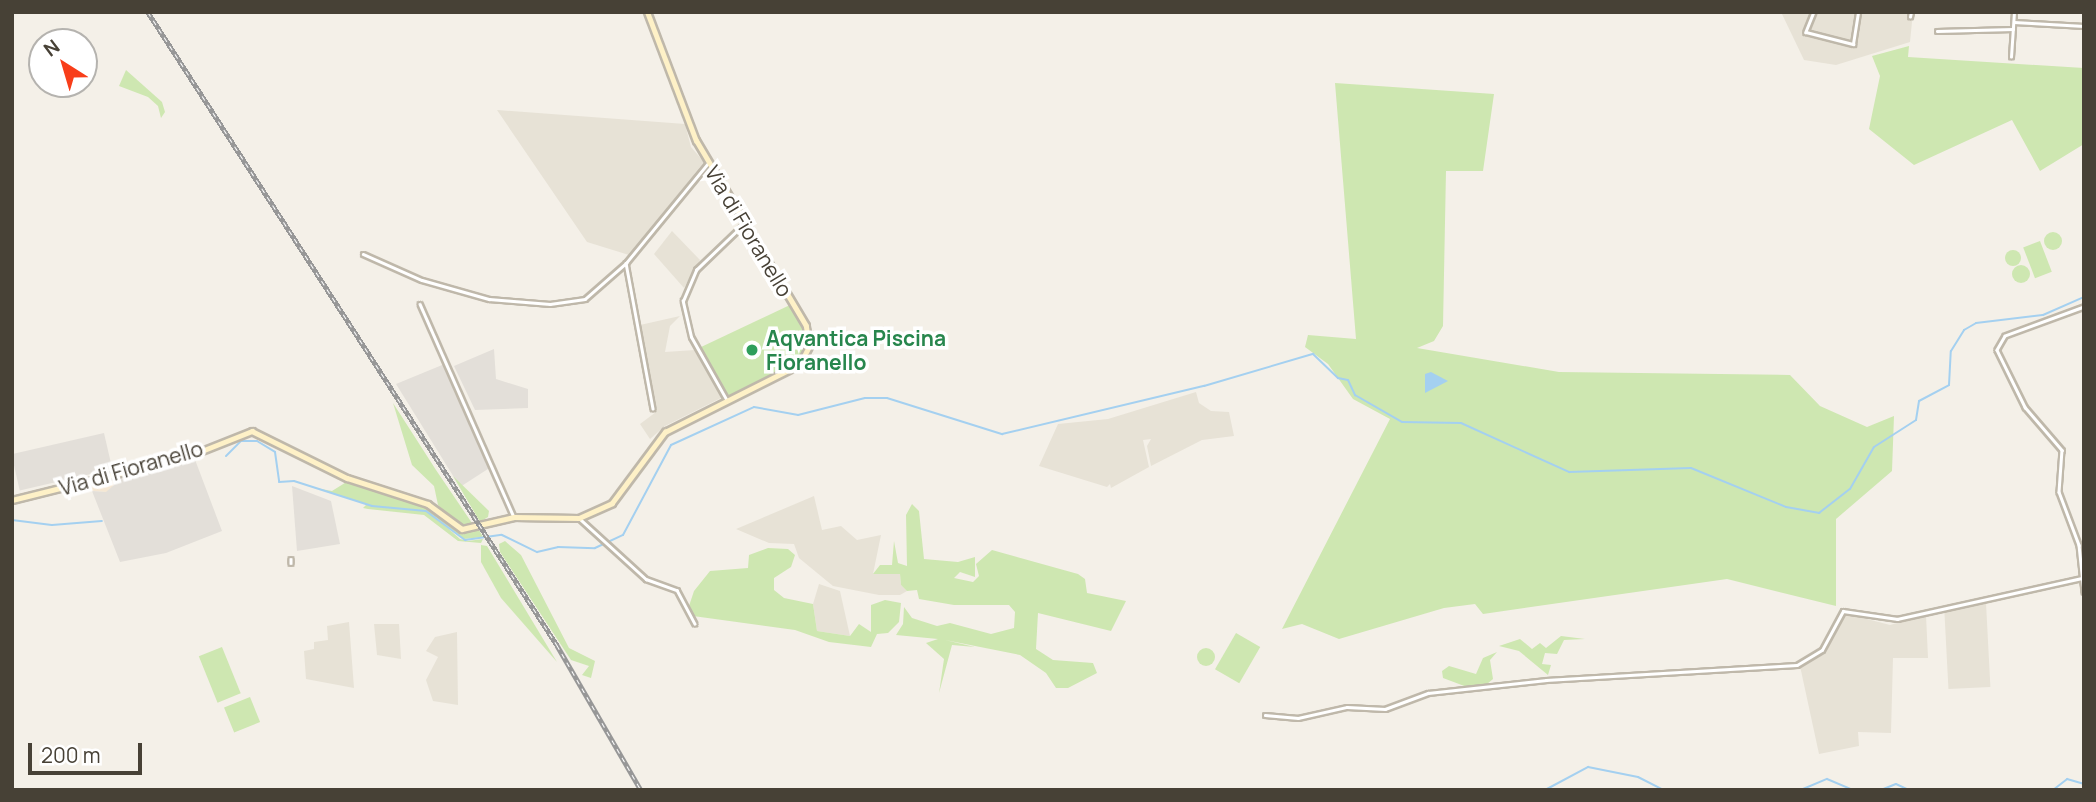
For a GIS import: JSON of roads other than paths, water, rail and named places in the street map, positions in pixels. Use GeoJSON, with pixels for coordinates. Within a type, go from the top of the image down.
{"type":"FeatureCollection","features":[{"type":"Feature","properties":{"kind":"street","name":"Via di Fioranello"},"geometry":{"type":"LineString","coordinates":[[12,500],[189,456],[252,431],[347,478],[428,504],[462,529],[514,517],[579,518],[612,503],[662,434],[800,364],[810,343],[805,323],[691,131],[647,12]]}},
{"type":"Feature","properties":{"kind":"street"},"geometry":{"type":"LineString","coordinates":[[1814,12],[1806,32],[1853,44],[1858,12]]}},
{"type":"Feature","properties":{"kind":"street"},"geometry":{"type":"LineString","coordinates":[[2011,57],[2014,12]]}},
{"type":"Feature","properties":{"kind":"street"},"geometry":{"type":"LineString","coordinates":[[2014,22],[2084,26]]}},
{"type":"Feature","properties":{"kind":"street"},"geometry":{"type":"LineString","coordinates":[[1937,31],[2013,29]]}},
{"type":"Feature","properties":{"kind":"street"},"geometry":{"type":"LineString","coordinates":[[363,254],[462,293],[538,304],[592,297],[626,263],[708,163]]}},
{"type":"Feature","properties":{"kind":"street"},"geometry":{"type":"LineString","coordinates":[[727,401],[691,337],[683,301],[698,267],[745,223]]}},
{"type":"Feature","properties":{"kind":"street"},"geometry":{"type":"LineString","coordinates":[[626,263],[653,409]]}},
{"type":"Feature","properties":{"kind":"street"},"geometry":{"type":"LineString","coordinates":[[420,304],[514,517]]}},
{"type":"Feature","properties":{"kind":"street"},"geometry":{"type":"LineString","coordinates":[[2084,307],[2007,335],[1997,349],[2025,407],[2062,450],[2059,492],[2078,541],[2084,592]]}},
{"type":"Feature","properties":{"kind":"street"},"geometry":{"type":"LineString","coordinates":[[579,518],[646,579],[677,590],[695,624]]}},
{"type":"Feature","properties":{"kind":"street"},"geometry":{"type":"LineString","coordinates":[[1265,715],[1298,718],[1347,707],[1385,709],[1428,693],[1546,680],[1797,665],[1822,650],[1843,611],[1897,619],[2082,578]]}},
{"type":"Feature","properties":{"kind":"water"},"geometry":{"type":"Polygon","coordinates":[[[1431,372],[1448,381],[1425,393],[1425,374],[1431,372]]]}},
{"type":"Feature","properties":{"kind":"waterway"},"geometry":{"type":"LineString","coordinates":[[226,456],[241,441],[257,441],[275,452],[279,482],[294,481],[372,506],[426,511],[465,540],[502,535],[537,552],[558,547],[595,548],[623,535],[671,445],[754,407],[798,415],[865,398],[887,398],[1002,434],[1204,386],[1313,354],[1338,378],[1348,380],[1355,395],[1402,422],[1461,423],[1569,472],[1691,468],[1786,507],[1819,513],[1850,489],[1874,447],[1916,420],[1919,401],[1949,385],[1951,351],[1964,330],[1976,323],[2043,315],[2084,297]]}},
{"type":"Feature","properties":{"kind":"waterway"},"geometry":{"type":"LineString","coordinates":[[12,520],[52,525],[102,521]]}},
{"type":"Feature","properties":{"kind":"waterway"},"geometry":{"type":"LineString","coordinates":[[1545,790],[1588,767],[1638,777],[1664,790]]}},
{"type":"Feature","properties":{"kind":"waterway"},"geometry":{"type":"LineString","coordinates":[[1779,790],[1803,789],[1827,779],[1853,790]]}},
{"type":"Feature","properties":{"kind":"waterway"},"geometry":{"type":"LineString","coordinates":[[2053,790],[2067,779],[2084,784]]}},
{"type":"Feature","properties":{"kind":"waterway"},"geometry":{"type":"LineString","coordinates":[[1881,790],[1896,784],[1909,790]]}},
{"type":"Feature","properties":{"kind":"railway"},"geometry":{"type":"LineString","coordinates":[[148,12],[557,645],[641,790]]}},
{"type":"Feature","properties":{"kind":"place","name":"Aqvantica Piscina Fioranello"},"geometry":{"type":"Point","coordinates":[752,350]}}]}
